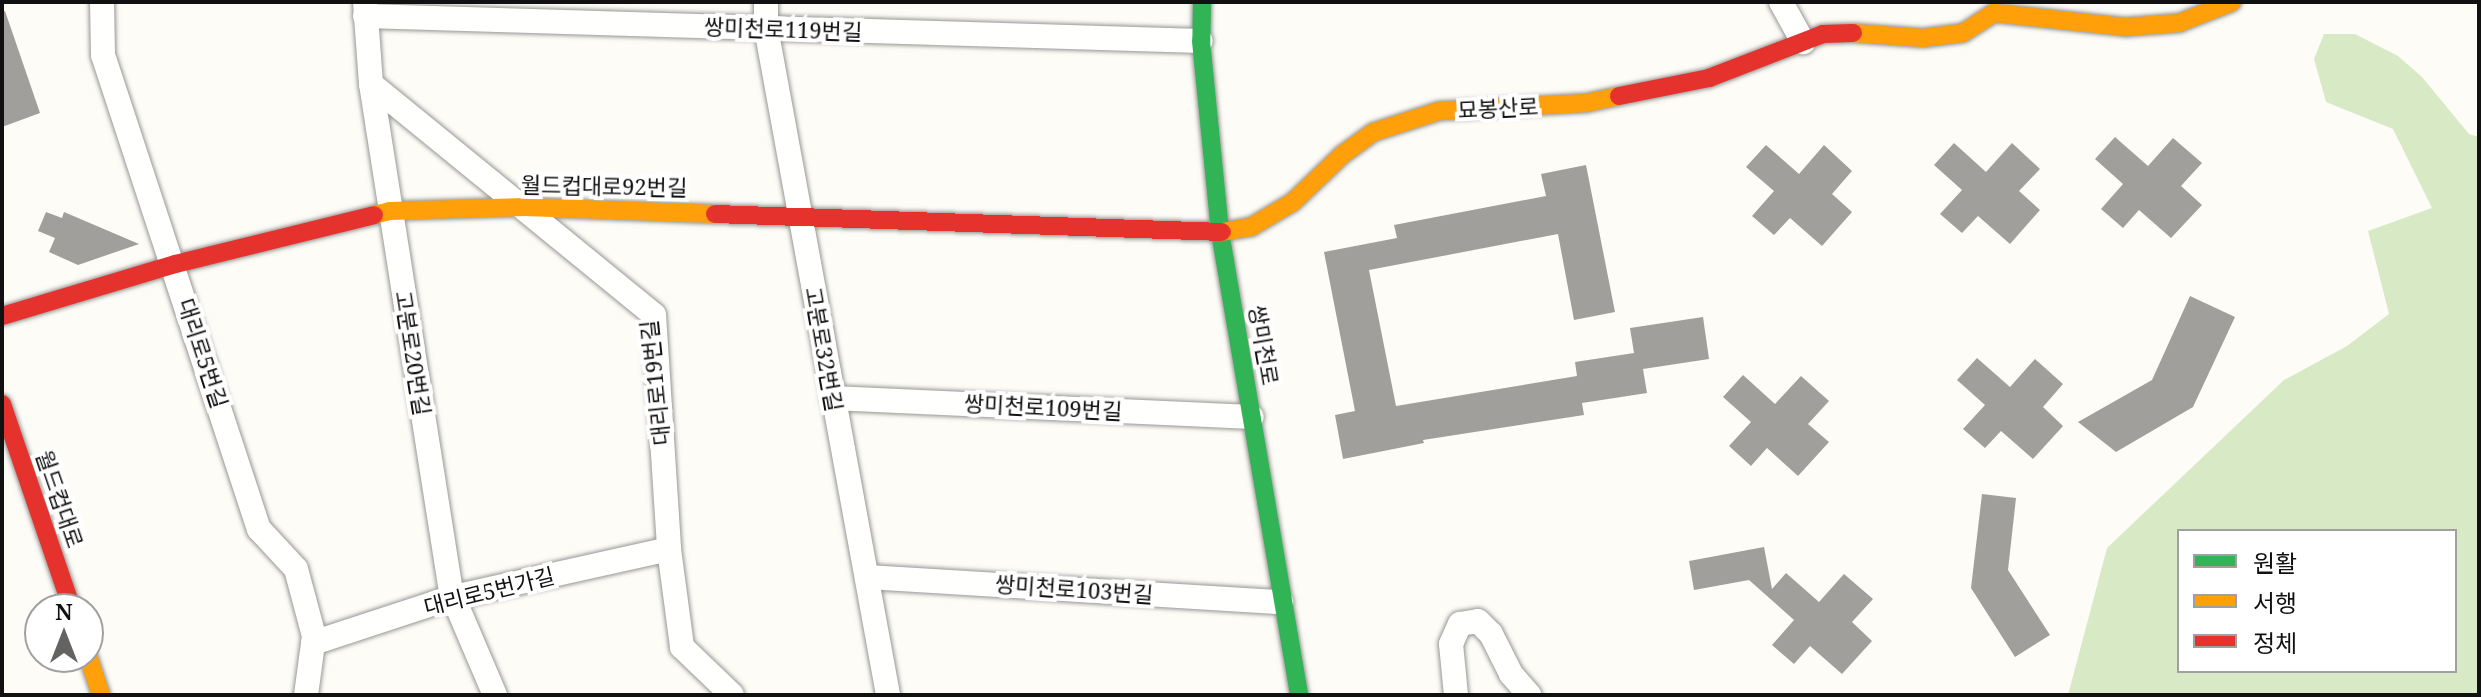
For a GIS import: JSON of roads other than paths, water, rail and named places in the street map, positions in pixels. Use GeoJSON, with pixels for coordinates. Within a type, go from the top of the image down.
{"type":"FeatureCollection","features":[{"type":"Feature","properties":{"kind":"street","name":"대리로5번길"},"geometry":{"type":"LineString","coordinates":[[102,2],[103,55],[175,264],[259,529],[296,569],[313,643],[306,695]]}},
{"type":"Feature","properties":{"kind":"street","name":"고분로32번길"},"geometry":{"type":"LineString","coordinates":[[766,2],[766,28],[888,695]]}},
{"type":"Feature","properties":{"kind":"street","name":"쌍미천로"},"geometry":{"type":"LineString","coordinates":[[1202,2],[1201,41],[1220,232],[1299,695]]}},
{"type":"Feature","properties":{"kind":"street"},"geometry":{"type":"LineString","coordinates":[[1781,2],[1803,42]]}},
{"type":"Feature","properties":{"kind":"street","name":"묘봉산로"},"geometry":{"type":"LineString","coordinates":[[1220,232],[1251,227],[1293,202],[1342,155],[1374,132],[1439,111],[1586,103],[1709,78],[1823,34],[1870,32],[1923,38],[1963,33],[1994,13],[2126,27],[2179,23],[2232,2]]}},
{"type":"Feature","properties":{"kind":"street","name":"쌍미천로119번길"},"geometry":{"type":"LineString","coordinates":[[365,9],[766,28],[1201,41]]}},
{"type":"Feature","properties":{"kind":"street","name":"고분로20번길"},"geometry":{"type":"LineString","coordinates":[[365,9],[371,84],[390,211],[453,597],[495,695]]}},
{"type":"Feature","properties":{"kind":"street","name":"대리로19번길"},"geometry":{"type":"LineString","coordinates":[[371,84],[654,315],[669,549],[682,647],[732,695]]}},
{"type":"Feature","properties":{"kind":"street","name":"월드컵대로92번길"},"geometry":{"type":"LineString","coordinates":[[2,316],[175,264],[390,211],[525,207],[1220,232]]}},
{"type":"Feature","properties":{"kind":"street","name":"쌍미천로109번길"},"geometry":{"type":"LineString","coordinates":[[833,398],[1252,417]]}},
{"type":"Feature","properties":{"kind":"street","name":"월드컵대로"},"geometry":{"type":"LineString","coordinates":[[2,404],[67,593]]}},
{"type":"Feature","properties":{"kind":"street","name":"대리로5번가길"},"geometry":{"type":"LineString","coordinates":[[313,643],[453,597],[669,549]]}},
{"type":"Feature","properties":{"kind":"street","name":"쌍미천로103번길"},"geometry":{"type":"LineString","coordinates":[[867,577],[1281,602]]}},
{"type":"Feature","properties":{"kind":"street"},"geometry":{"type":"LineString","coordinates":[[1456,695],[1451,644],[1460,624],[1478,621],[1491,634],[1511,674],[1529,695]]}},
{"type":"Feature","properties":{"kind":"street"},"geometry":{"type":"LineString","coordinates":[[94,673],[101,695]]}}]}
